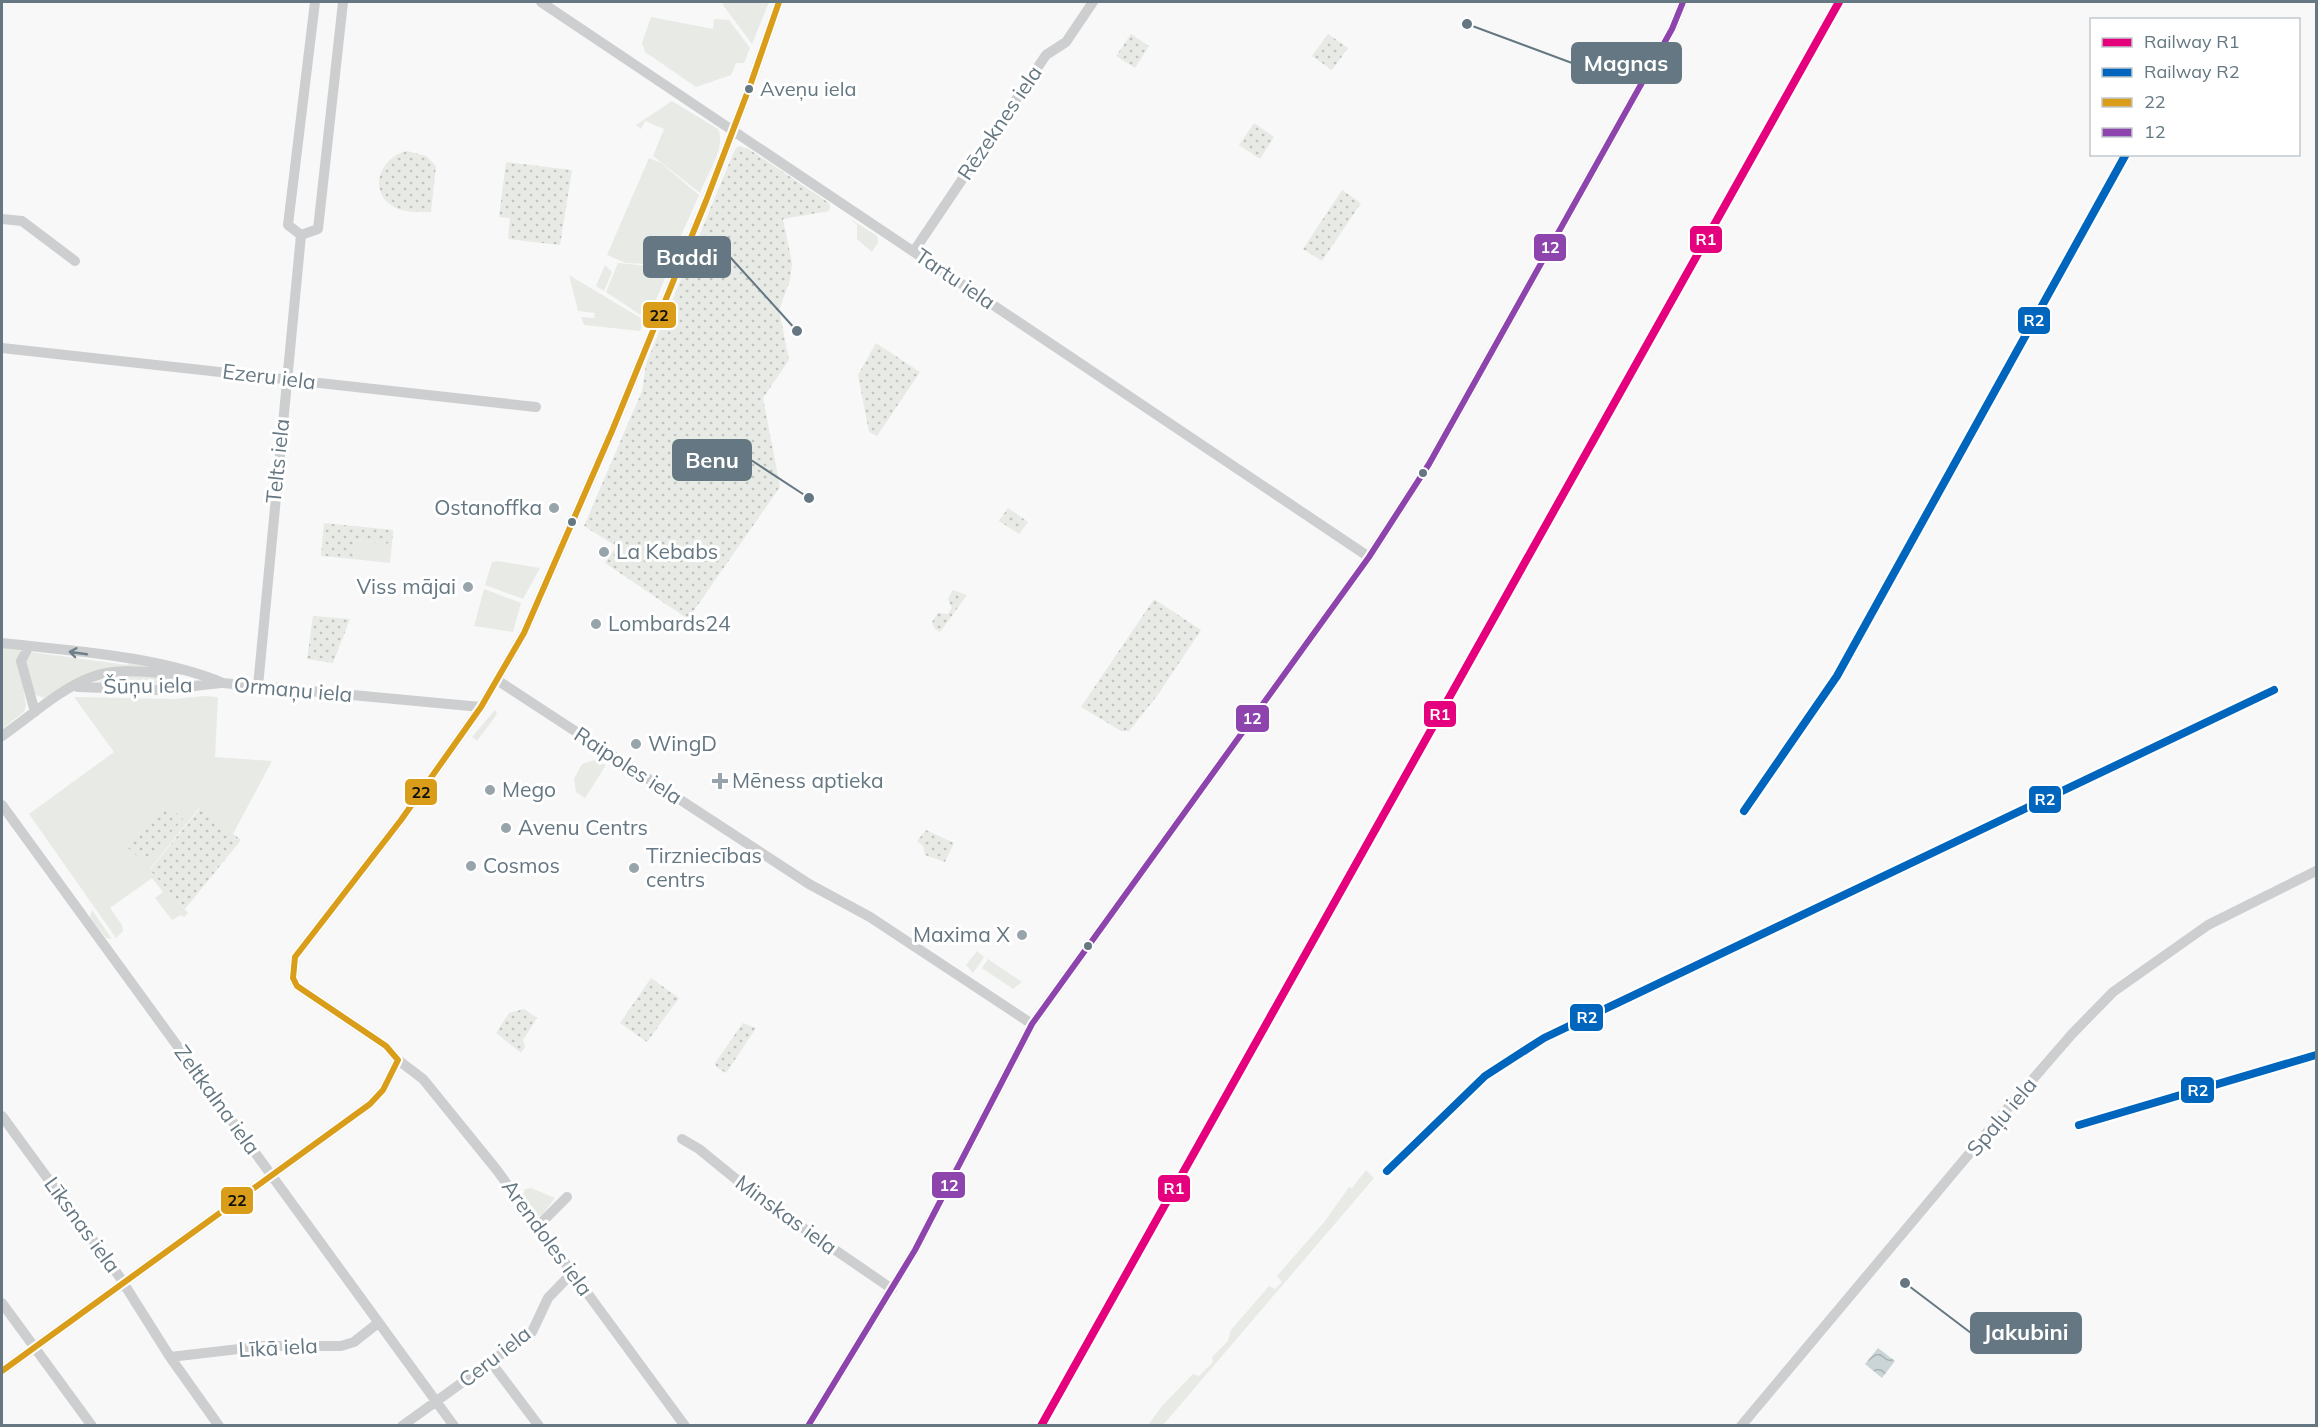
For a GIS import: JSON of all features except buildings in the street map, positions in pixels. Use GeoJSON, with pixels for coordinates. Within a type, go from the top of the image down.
{"type":"FeatureCollection","features":[{"type":"Feature","properties":{"kind":"street"},"geometry":{"type":"LineString","coordinates":[[315,2],[288,225],[301,235],[318,229],[343,2]]}},
{"type":"Feature","properties":{"kind":"street","name":"Tartu iela"},"geometry":{"type":"LineString","coordinates":[[541,2],[1369,557]]}},
{"type":"Feature","properties":{"kind":"street"},"geometry":{"type":"LineString","coordinates":[[2,1371],[273,1177],[370,1104],[383,1090],[398,1060],[386,1046],[297,986],[293,978],[295,957],[361,875],[481,707],[524,633],[557,561],[734,130],[779,2]]}},
{"type":"Feature","properties":{"kind":"street","name":"Rēzeknes iela"},"geometry":{"type":"LineString","coordinates":[[914,251],[1046,55],[1065,42],[1093,2]]}},
{"type":"Feature","properties":{"kind":"street"},"geometry":{"type":"LineString","coordinates":[[808,1425],[892,1289],[1032,1024],[1369,557],[1431,462],[1672,29],[1683,2]]}},
{"type":"Feature","properties":{"kind":"street"},"geometry":{"type":"LineString","coordinates":[[2,220],[22,221],[75,261]]}},
{"type":"Feature","properties":{"kind":"street","name":"Telts iela"},"geometry":{"type":"LineString","coordinates":[[258,686],[301,235]]}},
{"type":"Feature","properties":{"kind":"street","name":"Ezeru iela"},"geometry":{"type":"LineString","coordinates":[[2,348],[536,407]]}},
{"type":"Feature","properties":{"kind":"street","name":"Ormaņu iela"},"geometry":{"type":"LineString","coordinates":[[2,643],[126,659],[206,676],[223,683],[481,707]]}},
{"type":"Feature","properties":{"kind":"street"},"geometry":{"type":"LineString","coordinates":[[29,646],[21,660],[35,712]]}},
{"type":"Feature","properties":{"kind":"street","name":"Šūņu iela"},"geometry":{"type":"LineString","coordinates":[[2,736],[72,687],[92,677],[114,673],[206,676]]}},
{"type":"Feature","properties":{"kind":"street","name":"Raipoles iela"},"geometry":{"type":"LineString","coordinates":[[497,680],[809,885],[870,917],[1032,1024]]}},
{"type":"Feature","properties":{"kind":"street","name":"Šūņu iela"},"geometry":{"type":"LineString","coordinates":[[72,687],[157,690],[223,683]]}},
{"type":"Feature","properties":{"kind":"street","name":"Zeltkalna iela"},"geometry":{"type":"LineString","coordinates":[[2,805],[454,1425]]}},
{"type":"Feature","properties":{"kind":"street","name":"Spaļu iela"},"geometry":{"type":"LineString","coordinates":[[1741,1425],[2000,1117],[2072,1034],[2113,992],[2208,925],[2316,871]]}},
{"type":"Feature","properties":{"kind":"street","name":"Arendoles iela"},"geometry":{"type":"LineString","coordinates":[[398,1060],[423,1079],[538,1226],[686,1425]]}},
{"type":"Feature","properties":{"kind":"street","name":"Līksnas iela"},"geometry":{"type":"LineString","coordinates":[[2,1116],[124,1284],[170,1357],[219,1425]]}},
{"type":"Feature","properties":{"kind":"street","name":"Minskas iela"},"geometry":{"type":"LineString","coordinates":[[682,1139],[699,1149],[758,1197],[892,1289]]}},
{"type":"Feature","properties":{"kind":"street"},"geometry":{"type":"LineString","coordinates":[[538,1226],[567,1197]]}},
{"type":"Feature","properties":{"kind":"street","name":"Ceru iela"},"geometry":{"type":"LineString","coordinates":[[402,1425],[532,1332],[548,1298],[572,1273]]}},
{"type":"Feature","properties":{"kind":"street"},"geometry":{"type":"LineString","coordinates":[[2,1303],[92,1425]]}},
{"type":"Feature","properties":{"kind":"street","name":"Līkā iela"},"geometry":{"type":"LineString","coordinates":[[170,1357],[264,1346],[341,1346],[354,1342],[378,1323]]}},
{"type":"Feature","properties":{"kind":"street"},"geometry":{"type":"LineString","coordinates":[[489,1361],[539,1425]]}},
{"type":"Feature","properties":{"kind":"shaded area"},"geometry":{"type":"Polygon","coordinates":[[[723,2],[769,2],[752,44],[723,5],[723,2]]]}},
{"type":"Feature","properties":{"kind":"shaded area"},"geometry":{"type":"Polygon","coordinates":[[[651,17],[713,29],[714,19],[729,20],[750,48],[744,63],[736,63],[731,75],[696,87],[645,52],[642,43],[651,17]]]}},
{"type":"Feature","properties":{"kind":"shaded area"},"geometry":{"type":"Polygon","coordinates":[[[1131,34],[1149,46],[1135,68],[1116,56],[1131,34]]]}},
{"type":"Feature","properties":{"kind":"shaded area"},"geometry":{"type":"Polygon","coordinates":[[[1328,34],[1348,48],[1332,70],[1312,56],[1328,34]]]}},
{"type":"Feature","properties":{"kind":"shaded area"},"geometry":{"type":"Polygon","coordinates":[[[672,101],[718,129],[720,144],[718,152],[700,193],[653,156],[664,129],[645,121],[641,129],[636,125],[672,101]]]}},
{"type":"Feature","properties":{"kind":"shaded area"},"geometry":{"type":"Polygon","coordinates":[[[1254,123],[1274,137],[1260,159],[1239,145],[1254,123]]]}},
{"type":"Feature","properties":{"kind":"shaded area"},"geometry":{"type":"Polygon","coordinates":[[[739,146],[749,149],[829,203],[830,207],[829,211],[783,219],[792,263],[790,280],[779,310],[789,360],[763,398],[780,487],[688,619],[605,563],[616,546],[584,526],[642,391],[646,364],[735,149],[739,146]]]}},
{"type":"Feature","properties":{"kind":"shaded area"},"geometry":{"type":"Polygon","coordinates":[[[407,151],[426,156],[436,166],[431,212],[410,212],[398,209],[388,203],[382,195],[379,187],[383,169],[397,155],[407,151]]]}},
{"type":"Feature","properties":{"kind":"shaded area"},"geometry":{"type":"Polygon","coordinates":[[[649,158],[661,163],[699,195],[668,265],[626,263],[607,255],[649,158]]]}},
{"type":"Feature","properties":{"kind":"shaded area"},"geometry":{"type":"Polygon","coordinates":[[[506,162],[572,170],[560,245],[508,239],[510,218],[499,217],[506,162]]]}},
{"type":"Feature","properties":{"kind":"shaded area"},"geometry":{"type":"Polygon","coordinates":[[[1342,190],[1361,203],[1322,261],[1303,249],[1342,190]]]}},
{"type":"Feature","properties":{"kind":"shaded area"},"geometry":{"type":"Polygon","coordinates":[[[849,218],[877,236],[878,242],[872,252],[857,239],[857,225],[849,218]]]}},
{"type":"Feature","properties":{"kind":"shaded area"},"geometry":{"type":"Polygon","coordinates":[[[618,263],[669,268],[648,320],[606,292],[618,263]]]}},
{"type":"Feature","properties":{"kind":"shaded area"},"geometry":{"type":"Polygon","coordinates":[[[605,265],[612,272],[604,291],[596,286],[605,265]]]}},
{"type":"Feature","properties":{"kind":"shaded area"},"geometry":{"type":"Polygon","coordinates":[[[569,275],[644,320],[640,331],[584,325],[581,317],[594,318],[595,313],[578,311],[569,275]]]}},
{"type":"Feature","properties":{"kind":"shaded area"},"geometry":{"type":"Polygon","coordinates":[[[876,343],[920,372],[877,436],[869,432],[858,375],[876,343]]]}},
{"type":"Feature","properties":{"kind":"shaded area"},"geometry":{"type":"Polygon","coordinates":[[[1008,508],[1028,522],[1019,534],[999,521],[1008,508]]]}},
{"type":"Feature","properties":{"kind":"shaded area"},"geometry":{"type":"Polygon","coordinates":[[[324,523],[393,530],[392,544],[355,540],[353,559],[321,556],[324,523]]]}},
{"type":"Feature","properties":{"kind":"shaded area"},"geometry":{"type":"Polygon","coordinates":[[[355,540],[392,544],[390,563],[353,559],[355,540]]]}},
{"type":"Feature","properties":{"kind":"shaded area"},"geometry":{"type":"Polygon","coordinates":[[[492,562],[540,568],[523,599],[485,585],[492,562]]]}},
{"type":"Feature","properties":{"kind":"shaded area"},"geometry":{"type":"Polygon","coordinates":[[[484,589],[521,603],[513,632],[474,626],[484,589]]]}},
{"type":"Feature","properties":{"kind":"shaded area"},"geometry":{"type":"Polygon","coordinates":[[[953,590],[967,595],[940,632],[934,628],[932,622],[938,613],[948,614],[952,608],[948,599],[953,590]]]}},
{"type":"Feature","properties":{"kind":"shaded area"},"geometry":{"type":"Polygon","coordinates":[[[1154,599],[1201,630],[1157,696],[1129,731],[1121,731],[1081,707],[1154,599]]]}},
{"type":"Feature","properties":{"kind":"shaded area"},"geometry":{"type":"Polygon","coordinates":[[[313,616],[350,619],[333,663],[307,659],[313,616]]]}},
{"type":"Feature","properties":{"kind":"shaded area"},"geometry":{"type":"Polygon","coordinates":[[[2,647],[21,649],[19,655],[26,706],[24,712],[2,729],[2,647]]]}},
{"type":"Feature","properties":{"kind":"shaded area"},"geometry":{"type":"Polygon","coordinates":[[[31,652],[162,669],[117,672],[70,685],[44,698],[34,694],[25,660],[31,652]]]}},
{"type":"Feature","properties":{"kind":"shaded area"},"geometry":{"type":"Polygon","coordinates":[[[138,675],[175,679],[175,682],[172,685],[93,683],[115,676],[138,675]]]}},
{"type":"Feature","properties":{"kind":"shaded area"},"geometry":{"type":"Polygon","coordinates":[[[74,697],[175,699],[218,697],[215,757],[272,761],[233,834],[199,808],[150,869],[188,913],[184,917],[181,915],[172,920],[155,898],[163,892],[152,878],[110,908],[122,925],[123,931],[116,938],[29,814],[114,752],[74,697]]]}},
{"type":"Feature","properties":{"kind":"shaded area"},"geometry":{"type":"Polygon","coordinates":[[[495,710],[497,714],[477,741],[472,737],[495,710]]]}},
{"type":"Feature","properties":{"kind":"shaded area"},"geometry":{"type":"Polygon","coordinates":[[[595,760],[606,765],[585,798],[576,792],[574,779],[582,764],[595,760]]]}},
{"type":"Feature","properties":{"kind":"shaded area"},"geometry":{"type":"Polygon","coordinates":[[[166,804],[183,819],[144,862],[128,848],[166,804]]]}},
{"type":"Feature","properties":{"kind":"shaded area"},"geometry":{"type":"Polygon","coordinates":[[[200,808],[241,840],[185,909],[150,870],[200,808]]]}},
{"type":"Feature","properties":{"kind":"shaded area"},"geometry":{"type":"Polygon","coordinates":[[[926,830],[954,843],[945,862],[925,855],[923,846],[917,841],[926,830]]]}},
{"type":"Feature","properties":{"kind":"shaded area"},"geometry":{"type":"Polygon","coordinates":[[[92,910],[112,939],[106,938],[90,917],[92,910]]]}},
{"type":"Feature","properties":{"kind":"shaded area"},"geometry":{"type":"Polygon","coordinates":[[[977,951],[984,957],[973,973],[966,965],[977,951]]]}},
{"type":"Feature","properties":{"kind":"shaded area"},"geometry":{"type":"Polygon","coordinates":[[[988,959],[1022,982],[1013,989],[982,968],[988,959]]]}},
{"type":"Feature","properties":{"kind":"shaded area"},"geometry":{"type":"Polygon","coordinates":[[[651,978],[679,998],[647,1042],[620,1023],[651,978]]]}},
{"type":"Feature","properties":{"kind":"shaded area"},"geometry":{"type":"Polygon","coordinates":[[[524,1009],[537,1018],[523,1040],[525,1047],[521,1053],[496,1033],[509,1013],[524,1009]]]}},
{"type":"Feature","properties":{"kind":"shaded area"},"geometry":{"type":"Polygon","coordinates":[[[743,1023],[756,1028],[726,1073],[716,1067],[715,1063],[743,1023]]]}},
{"type":"Feature","properties":{"kind":"shaded area"},"geometry":{"type":"Polygon","coordinates":[[[1366,1170],[1374,1178],[1163,1425],[1148,1425],[1162,1406],[1193,1374],[1199,1376],[1213,1362],[1212,1357],[1228,1341],[1231,1330],[1269,1286],[1275,1289],[1282,1282],[1277,1276],[1325,1221],[1349,1187],[1352,1188],[1366,1170]]]}},
{"type":"Feature","properties":{"kind":"shaded area"},"geometry":{"type":"Polygon","coordinates":[[[531,1188],[555,1198],[542,1215],[538,1216],[523,1195],[525,1189],[531,1188]]]}},
{"type":"Feature","properties":{"kind":"water"},"geometry":{"type":"Polygon","coordinates":[[[1878,1348],[1895,1361],[1882,1378],[1865,1364],[1878,1348]]]}},
{"type":"Feature","properties":{"kind":"rail line","name":"R1"},"geometry":{"type":"LineString","coordinates":[[1041,1426],[1839,2]]}},
{"type":"Feature","properties":{"kind":"rail line","name":"R2"},"geometry":{"type":"LineString","coordinates":[[1744,811],[1837,676],[2125,156]]}},
{"type":"Feature","properties":{"kind":"rail line","name":"R2"},"geometry":{"type":"LineString","coordinates":[[1387,1171],[1485,1076],[1544,1038],[2274,690]]}},
{"type":"Feature","properties":{"kind":"rail line","name":"R2"},"geometry":{"type":"LineString","coordinates":[[2079,1125],[2316,1055]]}},
{"type":"Feature","properties":{"kind":"transit line","name":"22"},"geometry":{"type":"LineString","coordinates":[[2,1371],[370,1104],[383,1090],[398,1060],[386,1046],[297,986],[293,978],[295,957],[401,820],[481,707],[524,633],[612,431],[706,201],[779,2]]}},
{"type":"Feature","properties":{"kind":"transit line","name":"12"},"geometry":{"type":"LineString","coordinates":[[808,1426],[915,1250],[1032,1024],[1369,557],[1429,464],[1672,29],[1683,2]]}},
{"type":"Feature","properties":{"kind":"place","name":"Magnas"},"geometry":{"type":"Point","coordinates":[1467,24]}},
{"type":"Feature","properties":{"kind":"place","name":"Aveņu iela"},"geometry":{"type":"Point","coordinates":[749,89]}},
{"type":"Feature","properties":{"kind":"place","name":"Baddi"},"geometry":{"type":"Point","coordinates":[797,331]}},
{"type":"Feature","properties":{"kind":"place","name":"Benu"},"geometry":{"type":"Point","coordinates":[809,498]}},
{"type":"Feature","properties":{"kind":"place","name":"Ostanoffka"},"geometry":{"type":"Point","coordinates":[554,508]}},
{"type":"Feature","properties":{"kind":"place","name":"La Kebabs"},"geometry":{"type":"Point","coordinates":[604,552]}},
{"type":"Feature","properties":{"kind":"place","name":"Viss mājai"},"geometry":{"type":"Point","coordinates":[468,587]}},
{"type":"Feature","properties":{"kind":"place","name":"Lombards24"},"geometry":{"type":"Point","coordinates":[596,624]}},
{"type":"Feature","properties":{"kind":"place","name":"WingD"},"geometry":{"type":"Point","coordinates":[636,744]}},
{"type":"Feature","properties":{"kind":"place","name":"Mēness aptieka"},"geometry":{"type":"Point","coordinates":[720,781]}},
{"type":"Feature","properties":{"kind":"place","name":"Mego"},"geometry":{"type":"Point","coordinates":[490,790]}},
{"type":"Feature","properties":{"kind":"place","name":"Avenu Centrs"},"geometry":{"type":"Point","coordinates":[506,828]}},
{"type":"Feature","properties":{"kind":"place","name":"Cosmos"},"geometry":{"type":"Point","coordinates":[471,866]}},
{"type":"Feature","properties":{"kind":"place","name":"Tirzniecības centrs"},"geometry":{"type":"Point","coordinates":[634,868]}},
{"type":"Feature","properties":{"kind":"place","name":"Maxima X"},"geometry":{"type":"Point","coordinates":[1022,935]}},
{"type":"Feature","properties":{"kind":"place","name":"Jakubini"},"geometry":{"type":"Point","coordinates":[1905,1283]}}]}
